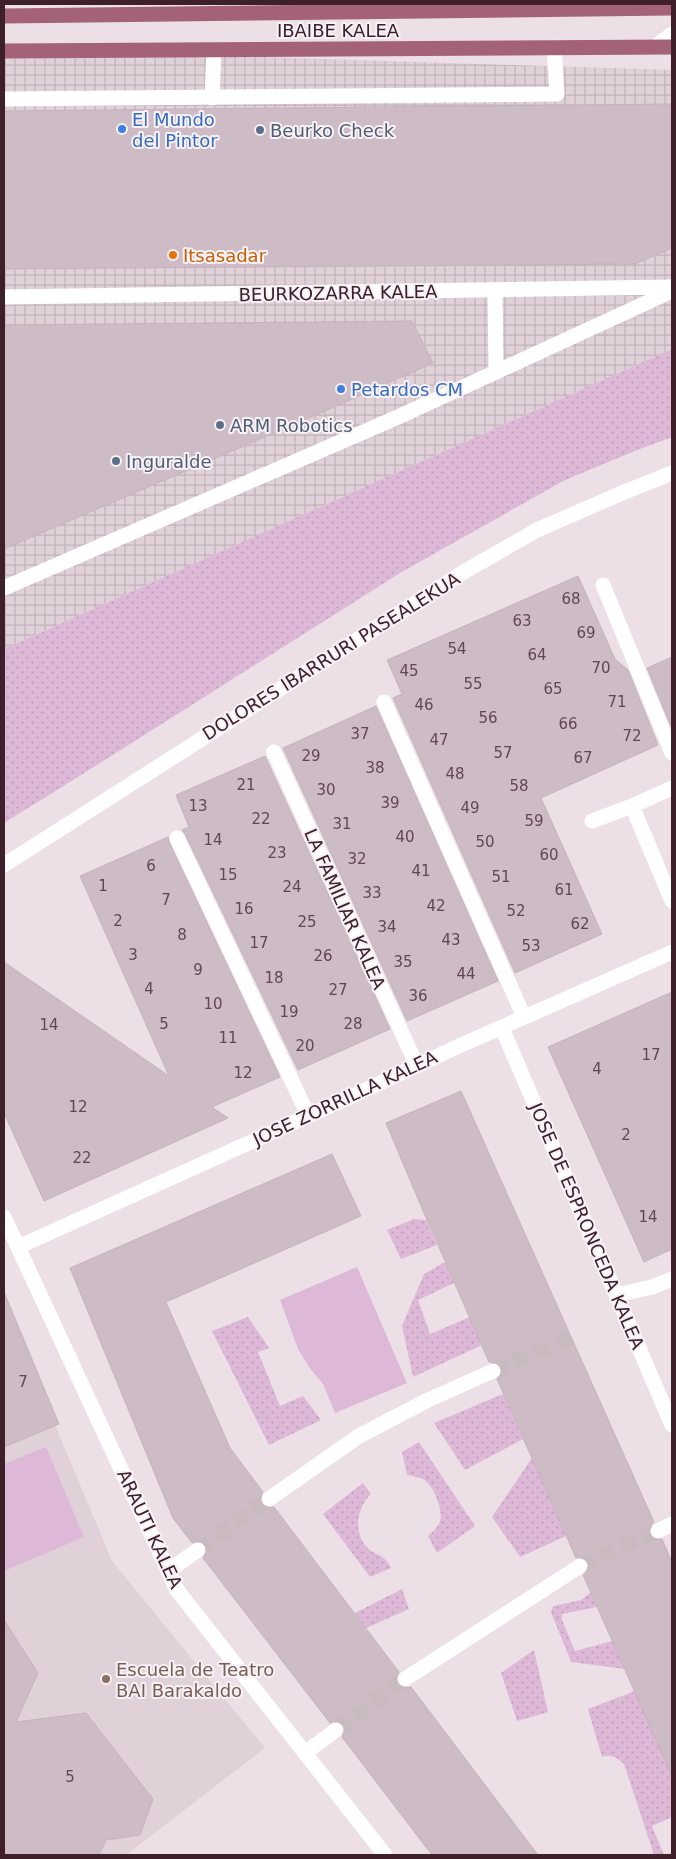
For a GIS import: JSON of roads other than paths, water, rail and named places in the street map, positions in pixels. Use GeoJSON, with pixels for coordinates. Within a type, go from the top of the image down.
{"type":"FeatureCollection","features":[{"type":"Feature","properties":{"kind":"main road","name":"IBAIBE KALEA"},"geometry":{"type":"LineString","coordinates":[[4,16],[672,8]]}},
{"type":"Feature","properties":{"kind":"main road","name":"IBAIBE KALEA"},"geometry":{"type":"LineString","coordinates":[[4,52],[672,47]]}},
{"type":"Feature","properties":{"kind":"street"},"geometry":{"type":"LineString","coordinates":[[655,47],[672,34]]}},
{"type":"Feature","properties":{"kind":"street"},"geometry":{"type":"LineString","coordinates":[[4,99],[557,94],[554,47]]}},
{"type":"Feature","properties":{"kind":"street"},"geometry":{"type":"LineString","coordinates":[[212,98],[214,50]]}},
{"type":"Feature","properties":{"kind":"street","name":"BEURKOZARRA KALEA"},"geometry":{"type":"LineString","coordinates":[[4,297],[672,287]]}},
{"type":"Feature","properties":{"kind":"street"},"geometry":{"type":"LineString","coordinates":[[495,290],[496,372]]}},
{"type":"Feature","properties":{"kind":"street"},"geometry":{"type":"LineString","coordinates":[[4,588],[389,421],[672,291]]}},
{"type":"Feature","properties":{"kind":"street","name":"DOLORES IBARRURI PASEALEKUA"},"geometry":{"type":"LineString","coordinates":[[4,865],[462,573],[537,530],[672,473]]}},
{"type":"Feature","properties":{"kind":"street"},"geometry":{"type":"LineString","coordinates":[[603,585],[672,753]]}},
{"type":"Feature","properties":{"kind":"street"},"geometry":{"type":"LineString","coordinates":[[384,702],[524,1017]]}},
{"type":"Feature","properties":{"kind":"street","name":"LA FAMILIAR KALEA"},"geometry":{"type":"LineString","coordinates":[[274,752],[417,1066]]}},
{"type":"Feature","properties":{"kind":"street"},"geometry":{"type":"LineString","coordinates":[[592,821],[672,788]]}},
{"type":"Feature","properties":{"kind":"street"},"geometry":{"type":"LineString","coordinates":[[632,806],[672,902]]}},
{"type":"Feature","properties":{"kind":"street"},"geometry":{"type":"LineString","coordinates":[[177,838],[308,1115]]}},
{"type":"Feature","properties":{"kind":"street","name":"JOSE ZORRILLA KALEA"},"geometry":{"type":"LineString","coordinates":[[18,1247],[524,1017],[672,952]]}},
{"type":"Feature","properties":{"kind":"street","name":"JOSE DE ESPRONCEDA KALEA"},"geometry":{"type":"LineString","coordinates":[[502,1028],[672,1425]]}},
{"type":"Feature","properties":{"kind":"street","name":"ARAUTI KALEA"},"geometry":{"type":"LineString","coordinates":[[4,1217],[177,1590],[385,1855]]}},
{"type":"Feature","properties":{"kind":"street"},"geometry":{"type":"LineString","coordinates":[[616,1295],[652,1288],[672,1279]]}},
{"type":"Feature","properties":{"kind":"street"},"geometry":{"type":"LineString","coordinates":[[269,1499],[359,1436],[428,1400],[493,1371]]}},
{"type":"Feature","properties":{"kind":"street"},"geometry":{"type":"LineString","coordinates":[[658,1530],[672,1524]]}},
{"type":"Feature","properties":{"kind":"street"},"geometry":{"type":"LineString","coordinates":[[168,1571],[198,1550]]}},
{"type":"Feature","properties":{"kind":"street"},"geometry":{"type":"LineString","coordinates":[[405,1679],[580,1566]]}},
{"type":"Feature","properties":{"kind":"street"},"geometry":{"type":"LineString","coordinates":[[305,1753],[336,1730]]}},
{"type":"Feature","properties":{"kind":"tunnel"},"geometry":{"type":"LineString","coordinates":[[493,1371],[571,1337]]}},
{"type":"Feature","properties":{"kind":"tunnel"},"geometry":{"type":"LineString","coordinates":[[198,1550],[269,1499]]}},
{"type":"Feature","properties":{"kind":"tunnel"},"geometry":{"type":"LineString","coordinates":[[580,1566],[658,1531]]}},
{"type":"Feature","properties":{"kind":"tunnel"},"geometry":{"type":"LineString","coordinates":[[336,1730],[405,1679]]}},
{"type":"Feature","properties":{"kind":"place","name":"El Mundo del Pintor"},"geometry":{"type":"Point","coordinates":[122,129]}},
{"type":"Feature","properties":{"kind":"place","name":"Beurko Check"},"geometry":{"type":"Point","coordinates":[260,130]}},
{"type":"Feature","properties":{"kind":"place","name":"Itsasadar"},"geometry":{"type":"Point","coordinates":[173,255]}},
{"type":"Feature","properties":{"kind":"place","name":"Petardos CM"},"geometry":{"type":"Point","coordinates":[341,389]}},
{"type":"Feature","properties":{"kind":"place","name":"ARM Robotics"},"geometry":{"type":"Point","coordinates":[220,425]}},
{"type":"Feature","properties":{"kind":"place","name":"Inguralde"},"geometry":{"type":"Point","coordinates":[116,461]}},
{"type":"Feature","properties":{"kind":"place","name":"Escuela de Teatro BAI Barakaldo"},"geometry":{"type":"Point","coordinates":[106,1679]}}]}
